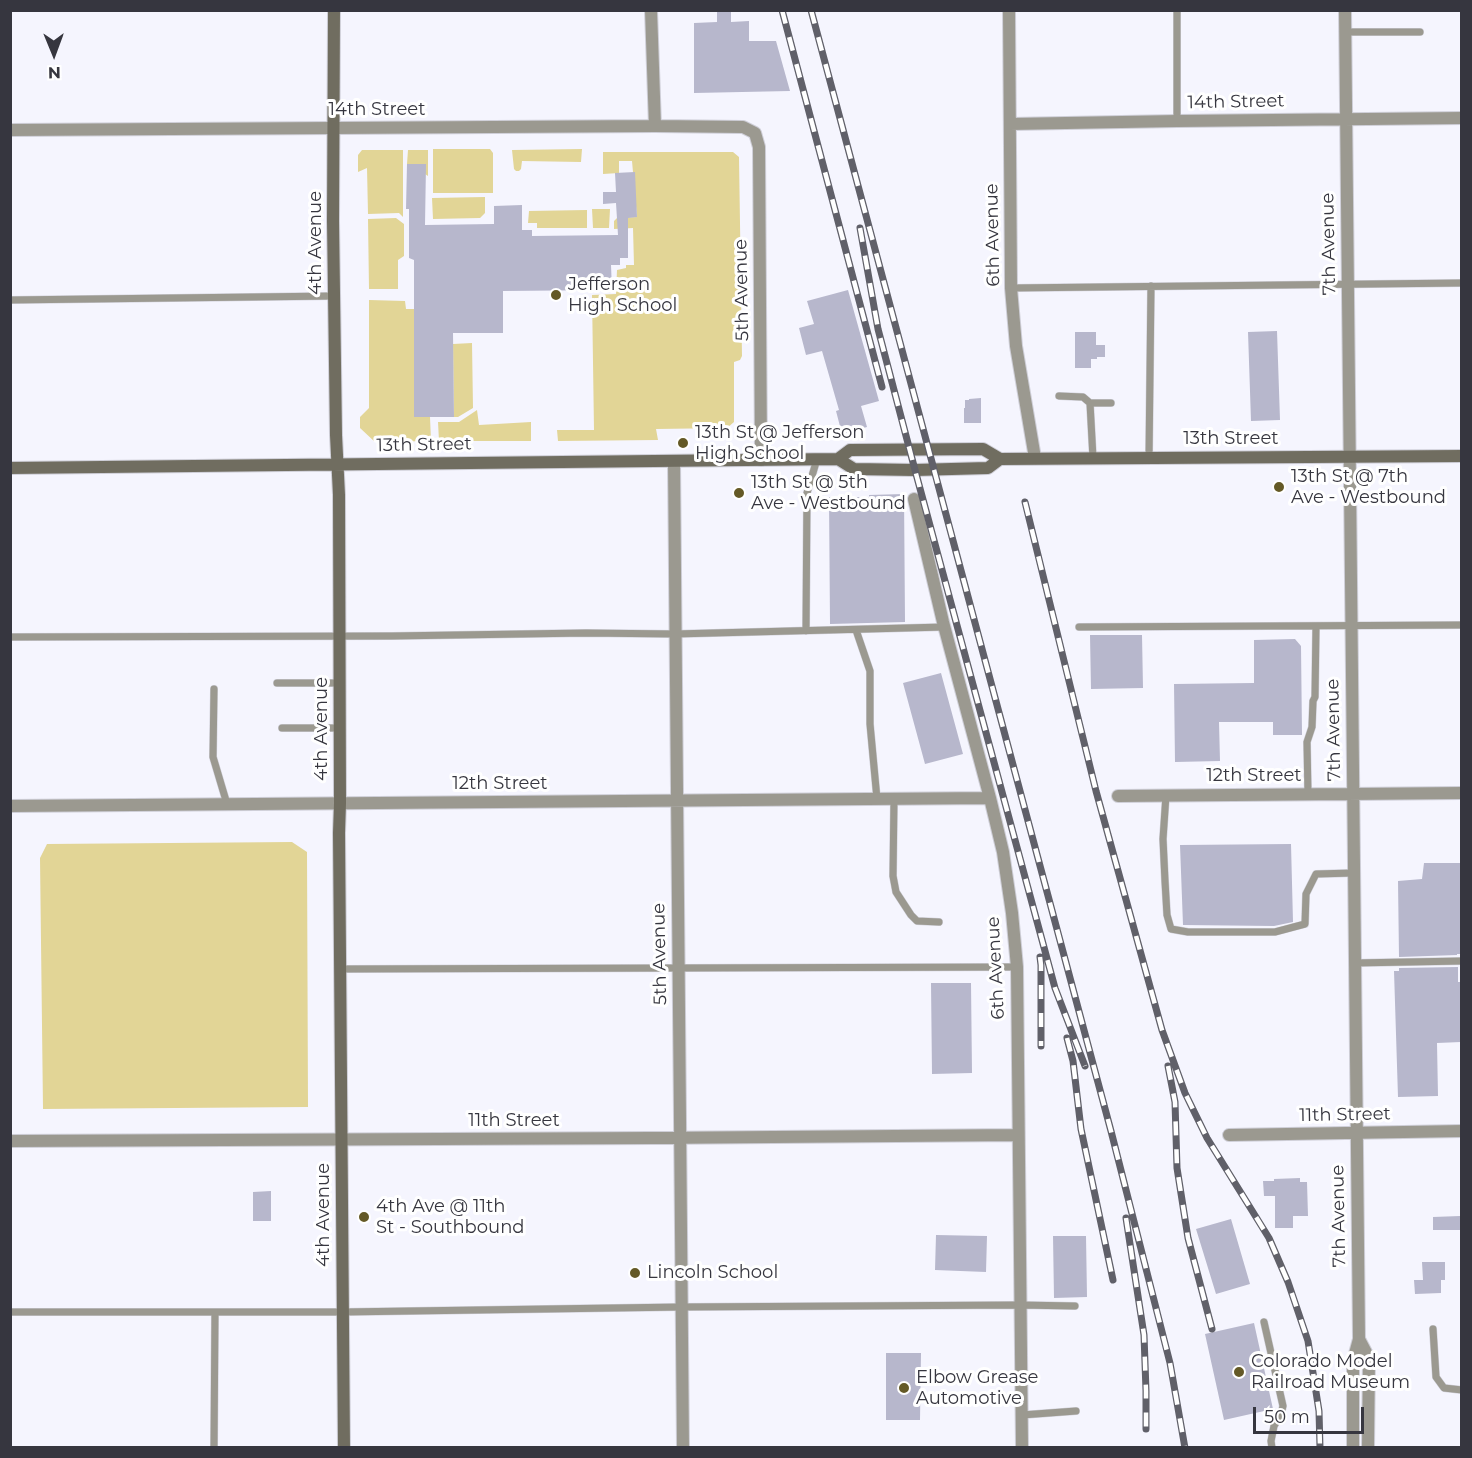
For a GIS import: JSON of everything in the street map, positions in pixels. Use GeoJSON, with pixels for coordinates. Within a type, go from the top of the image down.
{"type":"FeatureCollection","features":[{"type":"Feature","properties":{"kind":"street","name":"4th Avenue"},"geometry":{"type":"LineString","coordinates":[[334,10],[334,296],[340,683],[339,845],[344,1448]]}},
{"type":"Feature","properties":{"kind":"street"},"geometry":{"type":"LineString","coordinates":[[651,10],[655,126]]}},
{"type":"Feature","properties":{"kind":"street","name":"6th Avenue"},"geometry":{"type":"LineString","coordinates":[[1009,10],[1011,288],[1016,346],[1035,458]]}},
{"type":"Feature","properties":{"kind":"street","name":"7th Avenue"},"geometry":{"type":"LineString","coordinates":[[1345,10],[1359,1339],[1353,1361],[1353,1448]]}},
{"type":"Feature","properties":{"kind":"street","name":"14th Street"},"geometry":{"type":"LineString","coordinates":[[1011,124],[1461,118]]}},
{"type":"Feature","properties":{"kind":"street","name":"14th Street"},"geometry":{"type":"LineString","coordinates":[[10,130],[743,127]]}},
{"type":"Feature","properties":{"kind":"street","name":"5th Avenue"},"geometry":{"type":"LineString","coordinates":[[743,127],[756,133],[759,147],[761,460]]}},
{"type":"Feature","properties":{"kind":"street","name":"13th Street"},"geometry":{"type":"LineString","coordinates":[[838,459],[850,450],[983,449],[1000,459],[1461,456]]}},
{"type":"Feature","properties":{"kind":"street","name":"13th Street"},"geometry":{"type":"LineString","coordinates":[[10,468],[838,459],[854,469],[915,470],[988,468],[1000,459]]}},
{"type":"Feature","properties":{"kind":"street","name":"5th Avenue"},"geometry":{"type":"LineString","coordinates":[[674,461],[682,1448]]}},
{"type":"Feature","properties":{"kind":"street","name":"6th Avenue"},"geometry":{"type":"LineString","coordinates":[[914,498],[944,627],[990,798],[1008,880],[1017,967],[1022,1448]]}},
{"type":"Feature","properties":{"kind":"street","name":"12th Street"},"geometry":{"type":"LineString","coordinates":[[1118,796],[1461,793]]}},
{"type":"Feature","properties":{"kind":"street","name":"12th Street"},"geometry":{"type":"LineString","coordinates":[[10,806],[990,798]]}},
{"type":"Feature","properties":{"kind":"street","name":"11th Street"},"geometry":{"type":"LineString","coordinates":[[1229,1135],[1461,1131]]}},
{"type":"Feature","properties":{"kind":"street","name":"11th Street"},"geometry":{"type":"LineString","coordinates":[[10,1141],[1018,1135]]}},
{"type":"Feature","properties":{"kind":"street"},"geometry":{"type":"LineString","coordinates":[[1359,1339],[1369,1358],[1368,1448]]}},
{"type":"Feature","properties":{"kind":"lane"},"geometry":{"type":"LineString","coordinates":[[1177,10],[1177,121]]}},
{"type":"Feature","properties":{"kind":"lane"},"geometry":{"type":"LineString","coordinates":[[1345,32],[1420,32]]}},
{"type":"Feature","properties":{"kind":"lane"},"geometry":{"type":"LineString","coordinates":[[1011,288],[1461,283]]}},
{"type":"Feature","properties":{"kind":"lane"},"geometry":{"type":"LineString","coordinates":[[1149,458],[1151,286]]}},
{"type":"Feature","properties":{"kind":"lane"},"geometry":{"type":"LineString","coordinates":[[10,300],[334,296]]}},
{"type":"Feature","properties":{"kind":"lane"},"geometry":{"type":"LineString","coordinates":[[1059,396],[1083,397],[1090,403],[1093,458]]}},
{"type":"Feature","properties":{"kind":"lane"},"geometry":{"type":"LineString","coordinates":[[1090,403],[1111,403]]}},
{"type":"Feature","properties":{"kind":"lane"},"geometry":{"type":"LineString","coordinates":[[806,631],[807,492],[817,459]]}},
{"type":"Feature","properties":{"kind":"lane"},"geometry":{"type":"LineString","coordinates":[[1078,627],[1461,625]]}},
{"type":"Feature","properties":{"kind":"lane"},"geometry":{"type":"LineString","coordinates":[[10,637],[675,634],[944,627]]}},
{"type":"Feature","properties":{"kind":"lane"},"geometry":{"type":"LineString","coordinates":[[1308,794],[1307,742],[1312,727],[1315,697],[1316,627]]}},
{"type":"Feature","properties":{"kind":"lane"},"geometry":{"type":"LineString","coordinates":[[856,630],[870,671],[870,724],[877,799]]}},
{"type":"Feature","properties":{"kind":"lane"},"geometry":{"type":"LineString","coordinates":[[276,683],[340,683]]}},
{"type":"Feature","properties":{"kind":"lane"},"geometry":{"type":"LineString","coordinates":[[214,689],[213,757],[227,804]]}},
{"type":"Feature","properties":{"kind":"lane"},"geometry":{"type":"LineString","coordinates":[[282,728],[340,729]]}},
{"type":"Feature","properties":{"kind":"lane"},"geometry":{"type":"LineString","coordinates":[[1166,795],[1165,881],[1167,915],[1171,929],[1188,932],[1275,932],[1305,924],[1306,894],[1316,874],[1353,873]]}},
{"type":"Feature","properties":{"kind":"lane"},"geometry":{"type":"LineString","coordinates":[[894,799],[893,876],[896,892],[917,921],[939,922]]}},
{"type":"Feature","properties":{"kind":"lane"},"geometry":{"type":"LineString","coordinates":[[1354,963],[1461,961]]}},
{"type":"Feature","properties":{"kind":"lane"},"geometry":{"type":"LineString","coordinates":[[340,969],[1017,967]]}},
{"type":"Feature","properties":{"kind":"lane"},"geometry":{"type":"LineString","coordinates":[[10,1312],[343,1312],[681,1307],[1075,1306]]}},
{"type":"Feature","properties":{"kind":"lane"},"geometry":{"type":"LineString","coordinates":[[214,1448],[215,1312]]}},
{"type":"Feature","properties":{"kind":"lane"},"geometry":{"type":"LineString","coordinates":[[1264,1322],[1283,1406],[1271,1441],[1272,1448]]}},
{"type":"Feature","properties":{"kind":"lane"},"geometry":{"type":"LineString","coordinates":[[1433,1329],[1436,1377],[1444,1388],[1461,1389]]}},
{"type":"Feature","properties":{"kind":"lane"},"geometry":{"type":"LineString","coordinates":[[1022,1415],[1076,1411]]}},
{"type":"Feature","properties":{"kind":"shaded area"},"geometry":{"type":"Polygon","coordinates":[[[433,149],[490,149],[493,153],[493,193],[433,193],[433,149]]]}},
{"type":"Feature","properties":{"kind":"shaded area"},"geometry":{"type":"Polygon","coordinates":[[[582,149],[581,162],[522,161],[519,171],[514,169],[512,150],[582,149]]]}},
{"type":"Feature","properties":{"kind":"shaded area"},"geometry":{"type":"Polygon","coordinates":[[[362,150],[403,150],[403,217],[399,213],[368,214],[367,168],[358,172],[358,155],[362,150]]]}},
{"type":"Feature","properties":{"kind":"shaded area"},"geometry":{"type":"Polygon","coordinates":[[[408,150],[428,150],[428,176],[425,174],[425,164],[407,164],[408,150]]]}},
{"type":"Feature","properties":{"kind":"shaded area"},"geometry":{"type":"Polygon","coordinates":[[[603,152],[733,152],[739,157],[742,356],[740,360],[734,362],[734,422],[727,428],[656,429],[658,440],[558,441],[557,430],[594,430],[592,295],[616,294],[617,270],[626,268],[626,265],[634,265],[633,228],[614,229],[614,221],[617,218],[637,217],[632,161],[619,161],[619,173],[603,174],[603,152]]]}},
{"type":"Feature","properties":{"kind":"shaded area"},"geometry":{"type":"Polygon","coordinates":[[[485,197],[485,213],[480,218],[433,219],[432,198],[485,197]]]}},
{"type":"Feature","properties":{"kind":"shaded area"},"geometry":{"type":"Polygon","coordinates":[[[592,209],[610,209],[609,228],[593,228],[592,209]]]}},
{"type":"Feature","properties":{"kind":"shaded area"},"geometry":{"type":"Polygon","coordinates":[[[587,210],[587,228],[537,228],[537,223],[528,223],[529,211],[587,210]]]}},
{"type":"Feature","properties":{"kind":"shaded area"},"geometry":{"type":"Polygon","coordinates":[[[396,218],[404,224],[404,256],[398,260],[398,289],[369,289],[368,219],[396,218]]]}},
{"type":"Feature","properties":{"kind":"shaded area"},"geometry":{"type":"Polygon","coordinates":[[[369,300],[405,301],[406,309],[414,309],[414,417],[430,417],[431,441],[375,442],[360,428],[360,417],[369,408],[369,300]]]}},
{"type":"Feature","properties":{"kind":"shaded area"},"geometry":{"type":"Polygon","coordinates":[[[472,343],[473,408],[454,417],[453,344],[472,343]]]}},
{"type":"Feature","properties":{"kind":"shaded area"},"geometry":{"type":"Polygon","coordinates":[[[477,410],[479,425],[531,422],[531,441],[439,441],[438,422],[459,422],[477,410]]]}},
{"type":"Feature","properties":{"kind":"shaded area"},"geometry":{"type":"Polygon","coordinates":[[[292,842],[307,852],[308,1107],[43,1109],[40,858],[47,844],[292,842]]]}},
{"type":"Feature","properties":{"kind":"building"},"geometry":{"type":"Polygon","coordinates":[[[717,10],[731,10],[731,22],[749,21],[749,41],[776,41],[790,91],[694,93],[694,23],[717,22],[717,10]]]}},
{"type":"Feature","properties":{"kind":"building"},"geometry":{"type":"Polygon","coordinates":[[[407,164],[426,164],[425,225],[494,224],[494,206],[522,205],[522,230],[532,230],[532,236],[618,235],[616,203],[603,204],[603,192],[616,192],[615,173],[635,172],[637,217],[628,218],[628,258],[620,258],[620,265],[611,265],[612,290],[503,291],[503,333],[453,333],[454,417],[414,417],[414,260],[409,258],[409,209],[406,209],[407,164]]]}},
{"type":"Feature","properties":{"kind":"building"},"geometry":{"type":"Polygon","coordinates":[[[848,290],[879,401],[861,406],[867,427],[842,434],[836,411],[839,410],[822,351],[806,355],[799,328],[814,324],[807,301],[848,290]]]}},
{"type":"Feature","properties":{"kind":"building"},"geometry":{"type":"Polygon","coordinates":[[[1277,331],[1280,420],[1251,421],[1248,332],[1277,331]]]}},
{"type":"Feature","properties":{"kind":"building"},"geometry":{"type":"Polygon","coordinates":[[[1075,332],[1096,332],[1096,345],[1105,345],[1105,357],[1091,359],[1091,368],[1075,368],[1075,332]]]}},
{"type":"Feature","properties":{"kind":"building"},"geometry":{"type":"Polygon","coordinates":[[[981,398],[981,423],[964,423],[965,400],[981,398]]]}},
{"type":"Feature","properties":{"kind":"building"},"geometry":{"type":"Polygon","coordinates":[[[904,494],[905,622],[830,624],[829,497],[904,494]]]}},
{"type":"Feature","properties":{"kind":"building"},"geometry":{"type":"Polygon","coordinates":[[[1090,635],[1142,635],[1143,688],[1091,689],[1090,635]]]}},
{"type":"Feature","properties":{"kind":"building"},"geometry":{"type":"Polygon","coordinates":[[[1295,639],[1301,646],[1302,735],[1273,735],[1273,722],[1219,722],[1220,761],[1175,762],[1174,684],[1254,683],[1254,640],[1295,639]]]}},
{"type":"Feature","properties":{"kind":"building"},"geometry":{"type":"Polygon","coordinates":[[[941,673],[963,754],[925,764],[903,683],[941,673]]]}},
{"type":"Feature","properties":{"kind":"building"},"geometry":{"type":"Polygon","coordinates":[[[1291,844],[1293,922],[1274,926],[1183,925],[1180,845],[1291,844]]]}},
{"type":"Feature","properties":{"kind":"building"},"geometry":{"type":"Polygon","coordinates":[[[1424,863],[1461,863],[1461,954],[1399,957],[1398,881],[1422,879],[1424,863]]]}},
{"type":"Feature","properties":{"kind":"building"},"geometry":{"type":"Polygon","coordinates":[[[1458,967],[1458,982],[1461,982],[1461,1042],[1437,1043],[1438,1096],[1398,1097],[1394,971],[1399,971],[1399,968],[1458,967]]]}},
{"type":"Feature","properties":{"kind":"building"},"geometry":{"type":"Polygon","coordinates":[[[931,983],[971,983],[972,1073],[932,1074],[931,983]]]}},
{"type":"Feature","properties":{"kind":"building"},"geometry":{"type":"Polygon","coordinates":[[[1300,1178],[1300,1182],[1307,1182],[1308,1216],[1293,1216],[1293,1228],[1275,1228],[1275,1196],[1264,1196],[1263,1181],[1300,1178]]]}},
{"type":"Feature","properties":{"kind":"building"},"geometry":{"type":"Polygon","coordinates":[[[271,1191],[271,1221],[253,1221],[253,1192],[271,1191]]]}},
{"type":"Feature","properties":{"kind":"building"},"geometry":{"type":"Polygon","coordinates":[[[1460,1216],[1460,1230],[1433,1230],[1433,1217],[1460,1216]]]}},
{"type":"Feature","properties":{"kind":"building"},"geometry":{"type":"Polygon","coordinates":[[[1231,1219],[1250,1284],[1216,1294],[1196,1229],[1231,1219]]]}},
{"type":"Feature","properties":{"kind":"building"},"geometry":{"type":"Polygon","coordinates":[[[936,1235],[987,1236],[986,1272],[935,1270],[936,1235]]]}},
{"type":"Feature","properties":{"kind":"building"},"geometry":{"type":"Polygon","coordinates":[[[1053,1236],[1086,1236],[1087,1297],[1054,1298],[1053,1236]]]}},
{"type":"Feature","properties":{"kind":"building"},"geometry":{"type":"Polygon","coordinates":[[[1422,1262],[1445,1262],[1445,1280],[1441,1280],[1441,1293],[1415,1294],[1414,1280],[1423,1280],[1422,1262]]]}},
{"type":"Feature","properties":{"kind":"building","name":"Colorado Model Railroad Museum"},"geometry":{"type":"Polygon","coordinates":[[[1254,1323],[1273,1409],[1224,1420],[1205,1334],[1254,1323]]]}},
{"type":"Feature","properties":{"kind":"building"},"geometry":{"type":"Polygon","coordinates":[[[886,1353],[921,1353],[920,1420],[886,1420],[886,1353]]]}},
{"type":"Feature","properties":{"kind":"railway"},"geometry":{"type":"LineString","coordinates":[[782,10],[882,387]]}},
{"type":"Feature","properties":{"kind":"railway"},"geometry":{"type":"LineString","coordinates":[[811,10],[1111,1131],[1170,1363],[1185,1448]]}},
{"type":"Feature","properties":{"kind":"railway"},"geometry":{"type":"LineString","coordinates":[[860,228],[878,329],[915,470],[1055,988],[1085,1066]]}},
{"type":"Feature","properties":{"kind":"railway"},"geometry":{"type":"LineString","coordinates":[[1025,502],[1096,791],[1162,1030],[1185,1093],[1207,1138],[1269,1238],[1288,1282],[1308,1341],[1319,1411],[1320,1448]]}},
{"type":"Feature","properties":{"kind":"railway"},"geometry":{"type":"LineString","coordinates":[[1040,957],[1041,1046]]}},
{"type":"Feature","properties":{"kind":"railway"},"geometry":{"type":"LineString","coordinates":[[1067,1038],[1073,1061],[1081,1129],[1113,1280]]}},
{"type":"Feature","properties":{"kind":"railway"},"geometry":{"type":"LineString","coordinates":[[1168,1066],[1175,1102],[1177,1168],[1188,1238],[1212,1329]]}},
{"type":"Feature","properties":{"kind":"railway"},"geometry":{"type":"LineString","coordinates":[[1126,1218],[1144,1335],[1146,1429]]}},
{"type":"Feature","properties":{"kind":"place","name":"Jefferson High School"},"geometry":{"type":"Point","coordinates":[556,295]}},
{"type":"Feature","properties":{"kind":"place","name":"13th St @ Jefferson High School"},"geometry":{"type":"Point","coordinates":[683,443]}},
{"type":"Feature","properties":{"kind":"place","name":"13th St @ 7th Ave - Westbound"},"geometry":{"type":"Point","coordinates":[1279,487]}},
{"type":"Feature","properties":{"kind":"place","name":"13th St @ 5th Ave - Westbound"},"geometry":{"type":"Point","coordinates":[739,493]}},
{"type":"Feature","properties":{"kind":"place","name":"4th Ave @ 11th St - Southbound"},"geometry":{"type":"Point","coordinates":[364,1217]}},
{"type":"Feature","properties":{"kind":"place","name":"Lincoln School"},"geometry":{"type":"Point","coordinates":[635,1273]}},
{"type":"Feature","properties":{"kind":"place","name":"Colorado Model Railroad Museum"},"geometry":{"type":"Point","coordinates":[1239,1372]}},
{"type":"Feature","properties":{"kind":"place","name":"Elbow Grease Automotive"},"geometry":{"type":"Point","coordinates":[904,1388]}}]}
